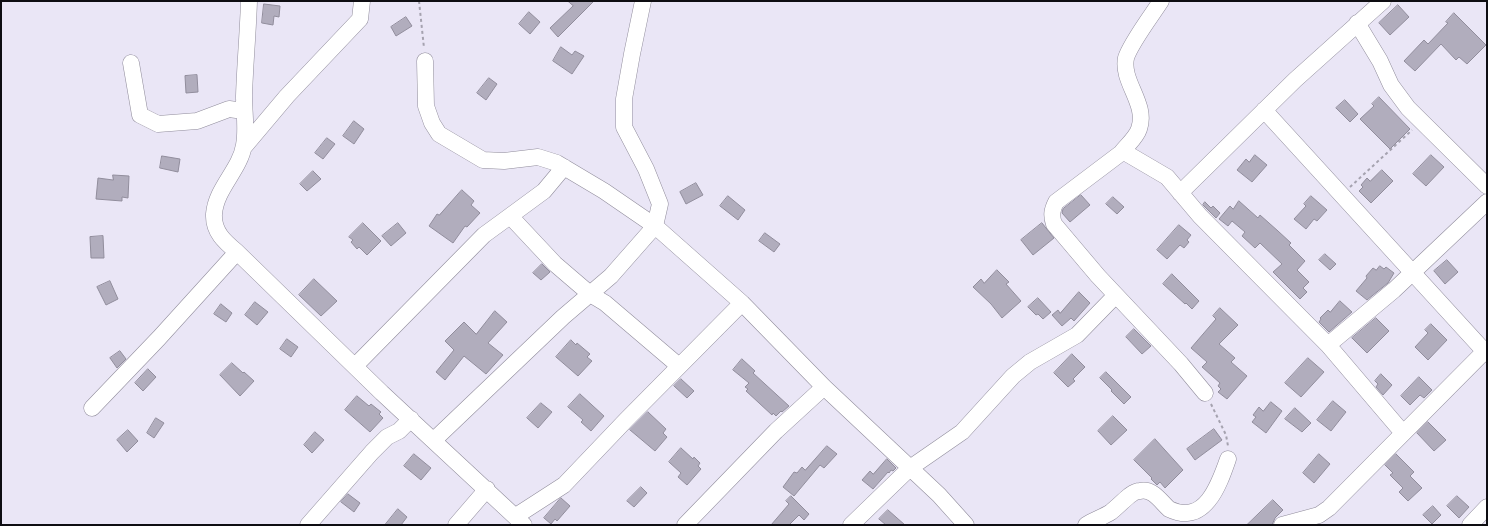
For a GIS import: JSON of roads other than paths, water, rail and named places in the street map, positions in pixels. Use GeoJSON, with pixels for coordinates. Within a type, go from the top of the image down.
{"type":"FeatureCollection","features":[{"type":"Feature","properties":{"kind":"street"},"geometry":{"type":"LineString","coordinates":[[249,1],[244,111],[244,147],[241,156],[217,200],[214,214],[215,225],[219,234],[226,243],[382,393],[520,521],[564,485],[742,303]]}},
{"type":"Feature","properties":{"kind":"street"},"geometry":{"type":"LineString","coordinates":[[244,147],[287,96],[360,19],[362,1]]}},
{"type":"Feature","properties":{"kind":"street"},"geometry":{"type":"LineString","coordinates":[[434,440],[563,316],[611,276],[655,226],[660,204],[646,169],[624,127],[624,99],[643,1]]}},
{"type":"Feature","properties":{"kind":"street"},"geometry":{"type":"LineString","coordinates":[[1161,1],[1126,57],[1126,70],[1139,106],[1141,117],[1138,133],[1122,153],[1056,202],[1053,208],[1052,217],[1054,224],[1098,276],[1181,364],[1205,393]]}},
{"type":"Feature","properties":{"kind":"street"},"geometry":{"type":"LineString","coordinates":[[1180,193],[1264,110],[1357,23],[1383,1]]}},
{"type":"Feature","properties":{"kind":"street"},"geometry":{"type":"LineString","coordinates":[[1357,23],[1380,61],[1397,95],[1408,108],[1487,186]]}},
{"type":"Feature","properties":{"kind":"street"},"geometry":{"type":"LineString","coordinates":[[425,61],[426,106],[432,123],[439,134],[483,160],[504,161],[538,157],[557,163],[604,191],[655,226],[742,303],[824,387],[939,495],[966,525]]}},
{"type":"Feature","properties":{"kind":"street"},"geometry":{"type":"LineString","coordinates":[[131,63],[140,115],[158,124],[197,121],[229,109],[244,111]]}},
{"type":"Feature","properties":{"kind":"street"},"geometry":{"type":"LineString","coordinates":[[1264,110],[1486,352],[1329,508],[1318,515],[1282,525]]}},
{"type":"Feature","properties":{"kind":"street"},"geometry":{"type":"LineString","coordinates":[[1122,153],[1126,153],[1167,177],[1200,216],[1328,344],[1403,433]]}},
{"type":"Feature","properties":{"kind":"street"},"geometry":{"type":"LineString","coordinates":[[355,366],[484,235],[544,191],[564,167]]}},
{"type":"Feature","properties":{"kind":"street"},"geometry":{"type":"LineString","coordinates":[[1328,344],[1394,290],[1487,202]]}},
{"type":"Feature","properties":{"kind":"street"},"geometry":{"type":"LineString","coordinates":[[510,216],[555,264],[590,294],[605,303],[679,366]]}},
{"type":"Feature","properties":{"kind":"street"},"geometry":{"type":"LineString","coordinates":[[92,408],[159,338],[237,252]]}},
{"type":"Feature","properties":{"kind":"street"},"geometry":{"type":"LineString","coordinates":[[851,525],[910,468],[962,432],[1014,376],[1030,362],[1078,335],[1116,295]]}},
{"type":"Feature","properties":{"kind":"street"},"geometry":{"type":"LineString","coordinates":[[685,525],[776,431],[824,387]]}},
{"type":"Feature","properties":{"kind":"street"},"geometry":{"type":"LineString","coordinates":[[308,525],[372,452],[387,438],[399,431],[411,419]]}},
{"type":"Feature","properties":{"kind":"street"},"geometry":{"type":"LineString","coordinates":[[1086,525],[1110,513],[1134,492],[1141,490],[1157,496],[1169,509],[1180,517],[1190,519],[1201,515],[1210,504],[1220,483],[1228,459]]}},
{"type":"Feature","properties":{"kind":"street"},"geometry":{"type":"LineString","coordinates":[[456,525],[487,489]]}},
{"type":"Feature","properties":{"kind":"street"},"geometry":{"type":"LineString","coordinates":[[1470,525],[1487,507]]}}]}
